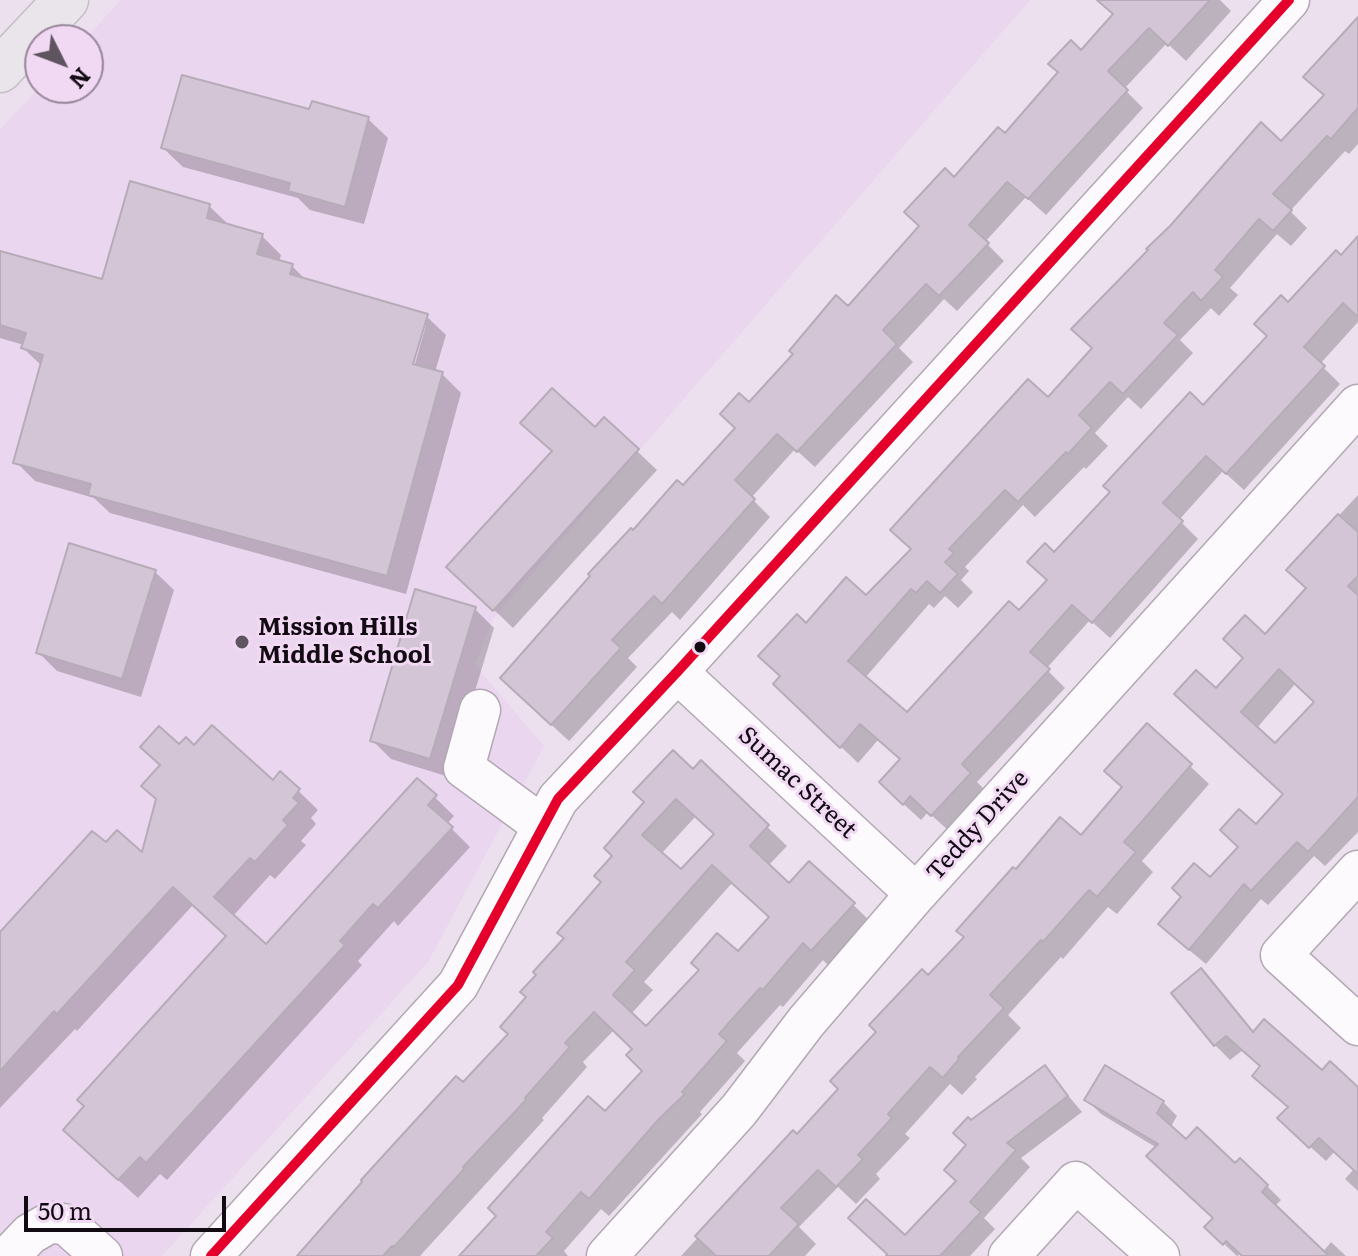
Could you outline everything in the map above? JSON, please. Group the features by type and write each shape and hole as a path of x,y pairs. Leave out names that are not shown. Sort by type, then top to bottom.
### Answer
{"main road":[{"path":"0,70 66,0"}],"street":[{"path":"211,1256 458,985 558,799 1289,0"},
{"name":"Teddy Drive","path":"607,1256 739,1110 806,1022 916,894 1358,405"},
{"name":"Sumac Street","path":"677,672 916,894"},
{"path":"480,710 464,768 543,826"},
{"path":"1358,871 1281,955 1358,1025"},
{"path":"1009,1256 1076,1182 1159,1256"},
{"path":"9,1256 30,1234 51,1222 67,1225 102,1256"}],"shaded area":[{"name":"Mission Hills Middle School","path":"121,0 1030,0 493,619 475,665 544,746 428,962 162,1256 0,1256 0,129 24,104 104,104 104,24 99,24"}],"building":[{"path":"1097,0 1210,0 1168,46 1149,28 1108,71 1128,90 1028,199 1007,182 969,225 989,243 939,296 926,284 883,330 897,344 797,452 777,434 735,480 755,499 662,604 654,596 612,640 621,648 551,725 500,678 631,528 633,530 677,480 683,485 735,428 720,414 739,393 749,402 793,354 789,351 836,295 848,306 919,226 904,212 945,168 954,177 998,127 1005,133 1058,72 1048,64 1071,40 1081,50 1113,14"},
{"path":"1358,17 1358,108 1331,139 1327,136 1273,194 1292,210 1273,231 1259,219 1215,270 1223,277 1201,301 1193,292 1164,323 1178,335 1123,394 1110,382 1079,415 1092,428 1068,454 1066,452 1018,502 1005,490 949,549 954,553 945,562 958,574 940,593 927,581 916,593 911,589 848,661 907,712 1009,601 1019,610 1047,580 1027,562 1045,543 1054,552 1110,492 1103,486 1190,392 1203,405 1267,336 1254,324 1281,295 1288,302 1336,250 1341,255 1358,236 1358,317 1343,303 1304,347 1325,366 1226,474 1206,456 1163,503 1183,521 1092,623 1072,605 1030,652 1050,669 962,764 971,773 931,816 910,796 903,805 879,782 900,759 860,724 840,748 773,684 780,676 758,656 797,614 806,623 846,577 866,595 911,549 890,530 1028,379 1048,397 1092,348 1071,329 1148,250 1261,122 1281,141 1324,95 1303,77"},
{"path":"182,75 309,109 312,101 369,117 345,207 288,191 290,183 161,148"},
{"path":"130,181 210,204 207,218 263,234 257,254 293,264 290,274 428,314 413,364 443,372 387,576 88,495 91,484 13,463 43,355 21,348 26,333 0,325 0,251 102,279"},
{"path":"552,388 595,427 604,417 639,449 493,611 446,567 552,451 520,423"},
{"path":"1338,514 1358,532 1358,576 1348,586 1358,595 1358,797 1308,852 1297,842 1251,891 1244,884 1189,950 1158,924 1181,897 1172,888 1194,863 1210,877 1238,847 1220,830 1239,809 1256,824 1283,794 1174,694 1196,670 1216,688 1243,658 1223,639 1245,615 1265,634 1306,588 1286,570","holes":["1279,669 1314,702 1275,743 1241,712"]},
{"path":"69,543 156,570 122,679 36,653"},
{"path":"415,589 476,607 430,759 370,741"},
{"path":"1147,723 1192,764 1124,842 1136,852 1097,897 1089,890 990,995 1004,1008 958,1057 943,1078 930,1067 888,1114 892,1118 858,1155 863,1159 836,1187 818,1170 781,1208 799,1224 769,1256 716,1256 695,1236 793,1130 797,1134 838,1089 830,1081 876,1032 869,1025 922,969 928,975 964,937 956,931 1013,867 1016,869 1060,817 1081,835 1122,787 1104,771"},
{"path":"212,725 273,780 280,771 300,789 293,798 299,803 283,820 288,825 255,862 250,858 214,897 266,944 417,778 437,795 428,805 453,827 378,908 373,904 340,941 345,945 146,1163 140,1157 118,1180 63,1130 84,1106 77,1100 226,936 173,887 57,1014 54,1011 0,1071 0,932 92,831 106,842 117,830 142,852 156,799 141,786 160,765 140,747 159,726 179,744 186,737 194,745"},
{"path":"673,750 693,769 701,760 769,825 750,846 789,883 809,861 855,903 811,951 803,943 763,990 760,988 719,1034 727,1041 682,1092 685,1094 589,1199 581,1192 546,1232 553,1238 536,1256 459,1256 496,1216 488,1208 588,1096 605,1111 642,1071 626,1055 632,1049 594,1012 565,1043 570,1047 526,1100 394,1247 383,1256 297,1256 456,1076 463,1082 508,1034 500,1027 526,997 520,992 536,975 533,972 564,938 557,933 601,882 594,876 612,856 604,848 644,802 633,792","holes":["676,799 714,834 681,869 642,835","712,865 769,917 738,951 717,933 691,963 699,970 646,1026 613,995 635,970 626,962"]},
{"path":"1201,968 1253,1032 1264,1019 1322,1070 1330,1061 1358,1087 1358,1174 1319,1138 1309,1148 1277,1118 1288,1107 1252,1076 1260,1066 1226,1036 1214,1046 1171,993"},
{"path":"1045,1065 1068,1096 1007,1143 1016,1150 970,1202 981,1212 940,1256 886,1256 848,1218 866,1199 905,1235 956,1181 944,1170 966,1145 953,1133 968,1117 971,1120"},
{"path":"1105,1065 1164,1101 1157,1113 1186,1139 1197,1127 1235,1163 1240,1158 1268,1185 1262,1192 1329,1256 1242,1256 1226,1241 1223,1245 1204,1227 1213,1218 1146,1156 1158,1144 1084,1100"}],"transit line":[{"path":"211,1256 458,985 558,799 1289,0"}],"place":[{"name":"Mission Hills Middle School","path":"242,642"}]}
